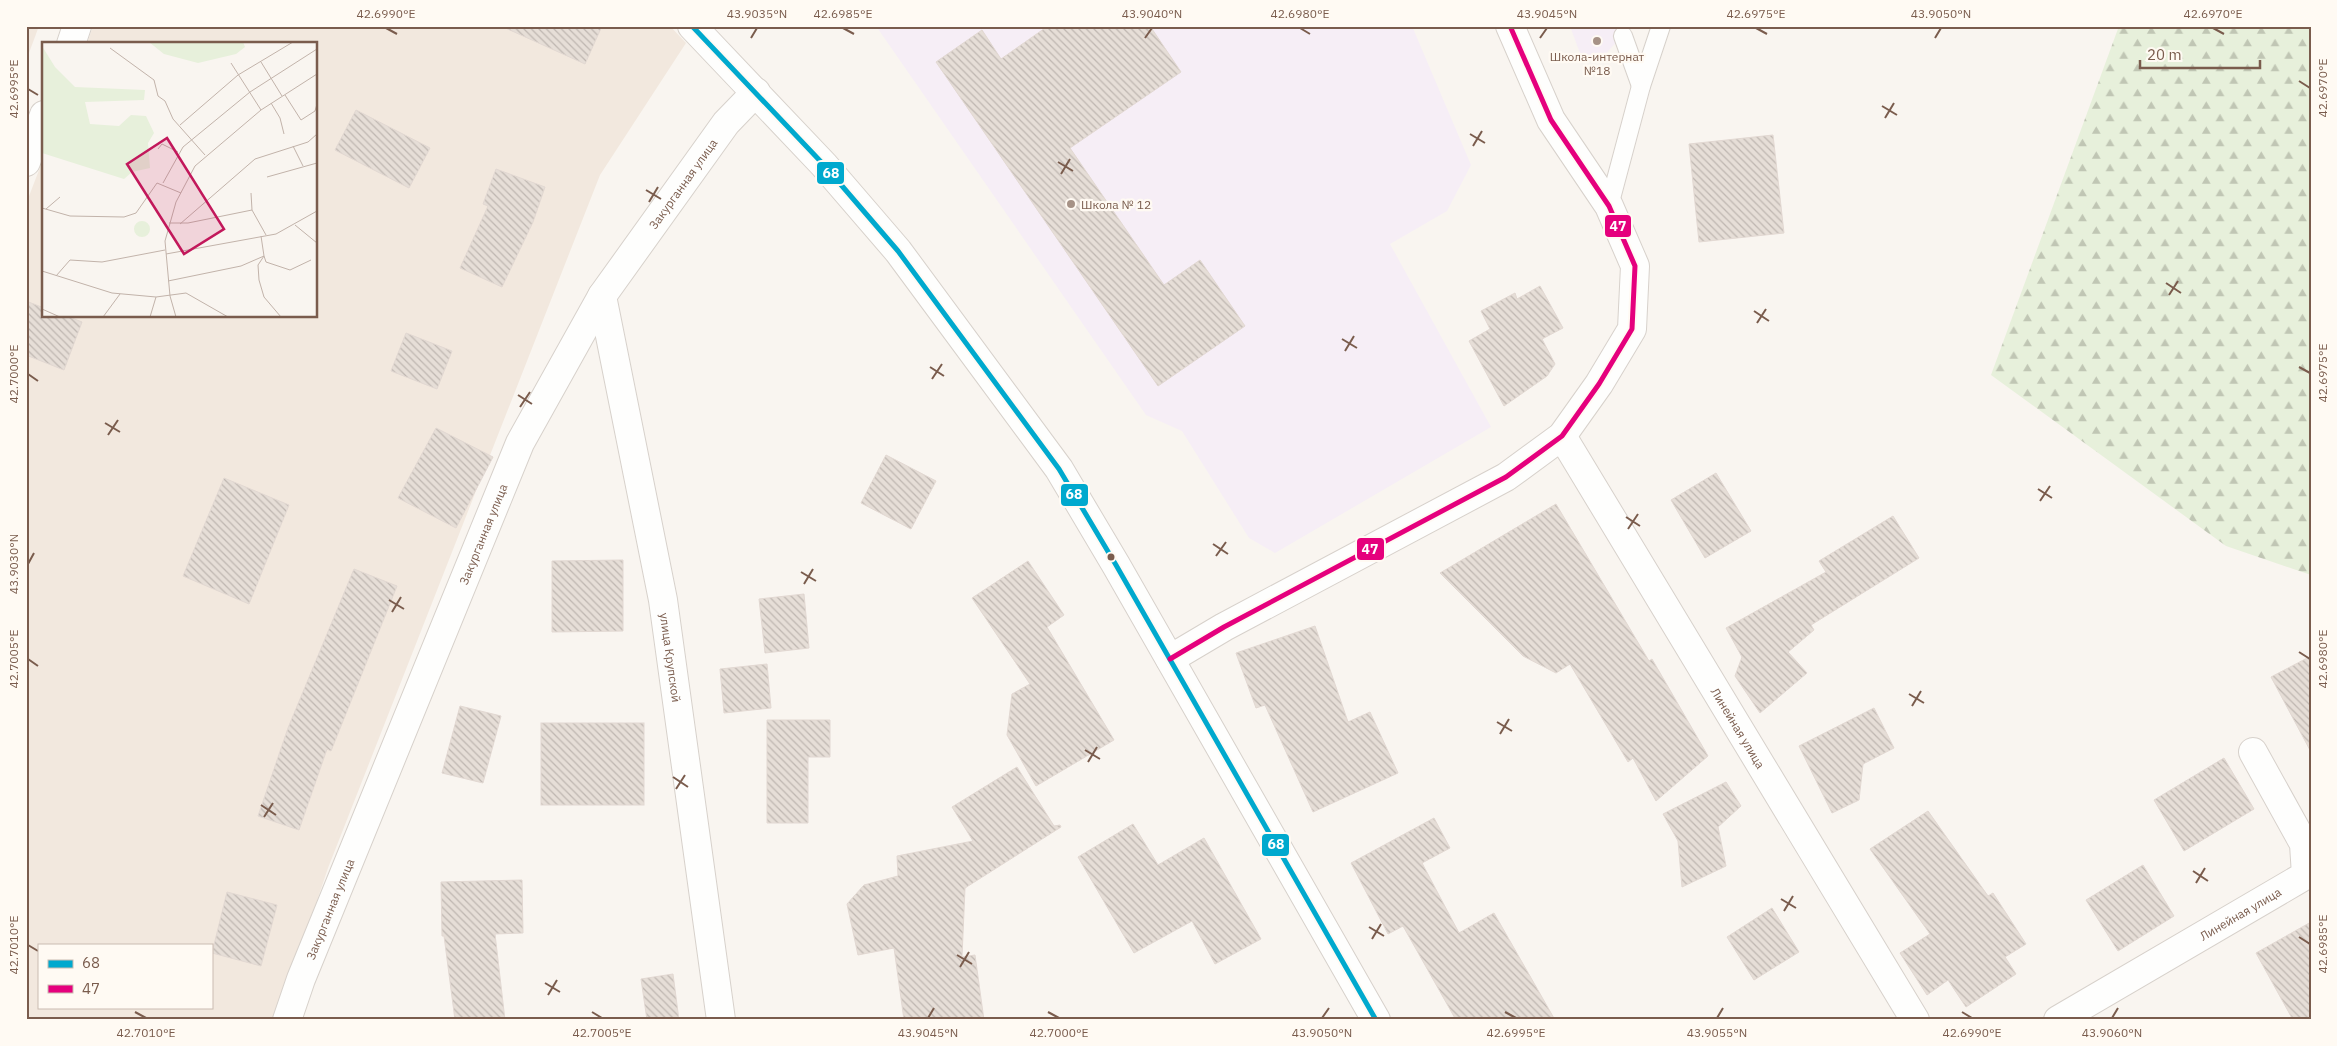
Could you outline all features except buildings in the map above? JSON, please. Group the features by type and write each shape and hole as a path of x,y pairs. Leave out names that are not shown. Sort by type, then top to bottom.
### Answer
{"street":[{"path":"72,42 77,26"},
{"path":"692,26 756,92 898,251 1059,469 1376,1020"},
{"path":"1170,659 1224,627 1506,477 1562,436 1599,384 1632,329 1635,266 1609,206 1551,120 1510,26"},
{"name":"Закурганная улица","path":"287,1020 301,979 520,443 602,296 726,123 756,92"},
{"path":"26,162 42,121"},
{"name":"улица Крупской","path":"602,296 663,600 720,1020"},
{"name":"Линейная улица","path":"1562,436 1915,1020"},
{"name":"Линейная улица","path":"2058,1020 2306,876 2304,844 2253,752"}],"lane":[{"path":"1609,206 1640,86 1661,26"},
{"path":"1623,36 1640,86"}],"shaded area":[{"path":"26,26 39,26 26,61"},
{"path":"93,26 670,26 686,43 600,175 328,868 277,1020 26,1020 26,204 42,162 42,318 318,318 318,42 88,42"},
{"path":"876,26 1412,26 1471,165 1447,211 1390,244 1491,427 1275,553 1249,538 1182,431 1146,415"},
{"name":"Школа-интернат №18","path":"1570,26 1631,26 1600,60 1581,56"}],"green space":[{"path":"2119,26 2311,26 2311,575 2226,546 1991,375"}],"transit line":[{"name":"68","path":"692,26 824,165 898,251 1059,469 1116,565 1376,1020"},
{"name":"47","path":"1170,659 1224,627 1506,477 1562,436 1599,384 1632,329 1635,266 1609,206 1551,120 1510,26"}],"place":[{"name":"Школа-интернат №18","path":"1597,41"},
{"name":"Школа № 12","path":"1071,204"}]}
